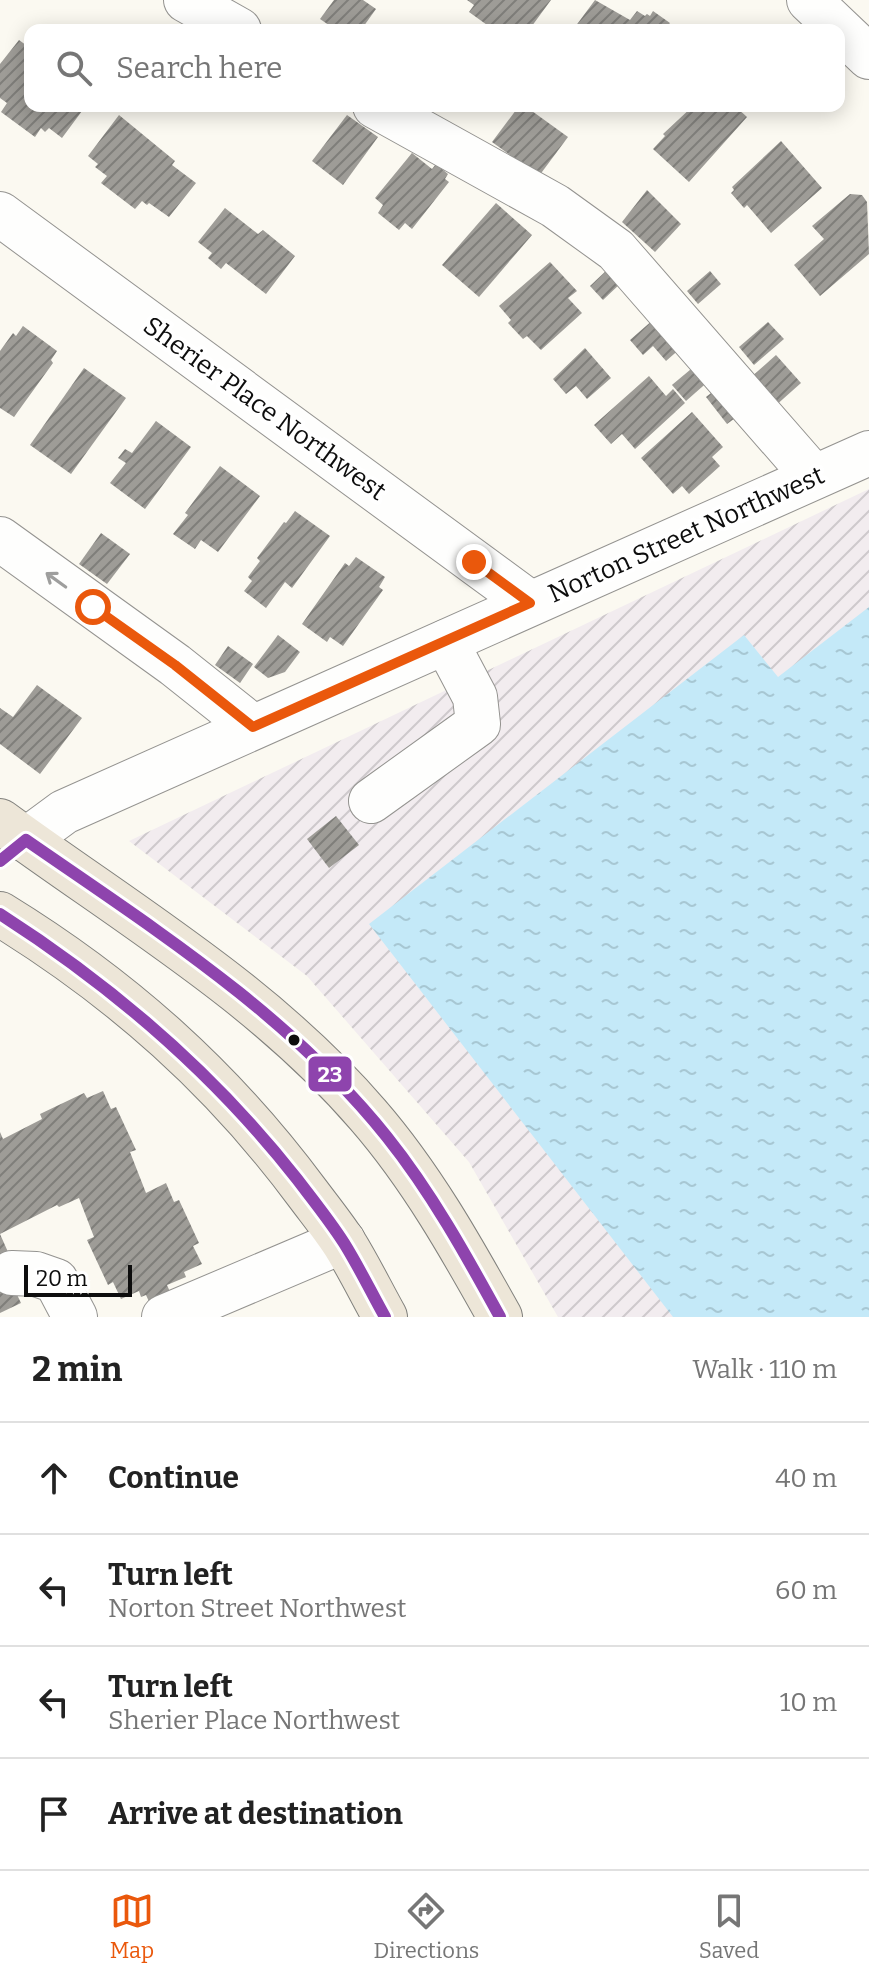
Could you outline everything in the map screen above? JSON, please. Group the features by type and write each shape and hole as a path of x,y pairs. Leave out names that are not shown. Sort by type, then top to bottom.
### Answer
{"main road":[{"path":"9,841 231,984 283,1029 369,1115 428,1194 500,1317"},
{"path":"0,914 34,934 96,980 197,1063 263,1136 343,1241 385,1317"}],"street":[{"path":"186,0 228,24"},
{"path":"809,0 834,24"},
{"path":"845,34 869,57"},
{"path":"386,112 555,206 616,250 814,477"},
{"name":"Sherier Place Northwest","path":"0,214 530,603"},
{"name":"Norton Street Northwest","path":"9,841 64,812 869,453"},
{"path":"0,539 162,678 253,727"},
{"path":"371,801 478,724 475,697 446,642"},
{"path":"164,1317 343,1241"},
{"path":"12,1273 36,1274 56,1281 75,1317"}],"shaded area":[{"path":"869,489 869,1317 558,1317 469,1162 307,976 129,841"}],"water":[{"path":"869,607 869,1317 673,1317 369,924 744,635 778,677"}],"building":[{"path":"334,0 363,0 376,9 365,24 327,24 320,19"},
{"path":"467,0 551,0 533,24 486,24 469,12 474,5"},
{"path":"595,0 630,20 637,11 650,16 653,11 670,23 669,24 577,24"},
{"path":"19,40 24,44 24,112 81,112 62,138 49,128 45,132 41,128 35,137 1,112 7,103 0,98 0,64"},
{"path":"514,112 533,112 568,137 539,176 492,142"},
{"path":"687,112 742,112 747,117 689,182 653,149 665,136 663,134"},
{"path":"119,115 175,161 172,165 196,183 169,217 142,201 135,209 101,183 107,176 95,167 98,164 88,156"},
{"path":"347,115 378,137 343,185 312,161"},
{"path":"781,141 822,188 771,233 747,205 744,208 731,193 734,190 732,187"},
{"path":"412,153 432,169 436,164 448,174 445,179 449,182 412,229 405,223 399,230 378,213 383,205 375,198"},
{"path":"647,190 681,224 655,252 622,222"},
{"path":"850,194 862,195 867,202 869,254 820,296 794,265 824,239 812,226"},
{"path":"496,203 532,235 479,297 442,265"},
{"path":"225,208 258,234 263,230 295,256 266,294 226,263 221,269 208,258 212,253 198,242"},
{"path":"550,262 577,291 568,298 582,313 541,350 527,336 523,339 508,323 511,320 499,306"},
{"path":"609,268 622,282 603,300 590,286"},
{"path":"710,271 721,284 698,304 687,291"},
{"path":"654,319 690,340 666,361 653,346 643,355 630,340"},
{"path":"768,322 784,339 754,365 739,347"},
{"path":"23,326 57,351 51,360 53,363 14,417 0,408 0,351 13,333 16,336"},
{"path":"585,348 611,378 587,399 576,386 566,394 553,379"},
{"path":"776,355 801,383 774,407 749,379"},
{"path":"697,364 711,379 686,401 672,385"},
{"path":"84,368 126,398 71,474 30,445"},
{"path":"649,376 666,396 673,389 685,403 635,449 622,434 611,444 594,425"},
{"path":"720,386 742,413 727,424 706,397"},
{"path":"692,412 723,447 712,457 720,466 689,494 682,486 673,494 641,458"},
{"path":"156,421 191,447 145,509 110,483 126,463 118,458 125,449 132,453"},
{"path":"220,466 260,496 218,552 201,540 195,549 173,534"},
{"path":"295,511 330,536 292,588 285,582 266,608 244,591 252,581 248,577 260,561 257,558"},
{"path":"101,533 130,554 107,584 79,564"},
{"path":"356,557 385,577 379,587 383,590 343,646 330,637 327,642 302,624 345,563 349,566"},
{"path":"278,635 300,652 285,672 268,678 254,667"},
{"path":"228,646 253,664 240,683 215,665"},
{"path":"37,685 82,718 40,774 0,744 0,708 13,717"},
{"path":"336,816 359,845 329,868 307,839"},
{"path":"103,1091 111,1109 116,1107 136,1150 130,1152 146,1193 166,1183 174,1202 179,1200 199,1243 193,1246 202,1264 184,1272 186,1277 167,1285 181,1317 156,1317 146,1295 141,1297 139,1291 121,1299 113,1282 108,1285 87,1240 94,1237 79,1198 59,1207 57,1205 0,1234 0,1132 3,1139 42,1119 40,1114 84,1093 87,1098"},
{"path":"0,1234 8,1252 0,1256"},
{"path":"0,1259 21,1303 0,1313"}],"transit line":[{"name":"23","path":"0,861 26,840 217,975 307,1051 349,1093 403,1158 447,1224 500,1317"},
{"name":"23","path":"0,914 122,1002 196,1067 231,1103 265,1140 333,1227 385,1317"}],"route":[{"path":"93,607 175,665 253,727 530,603 474,562"}]}
